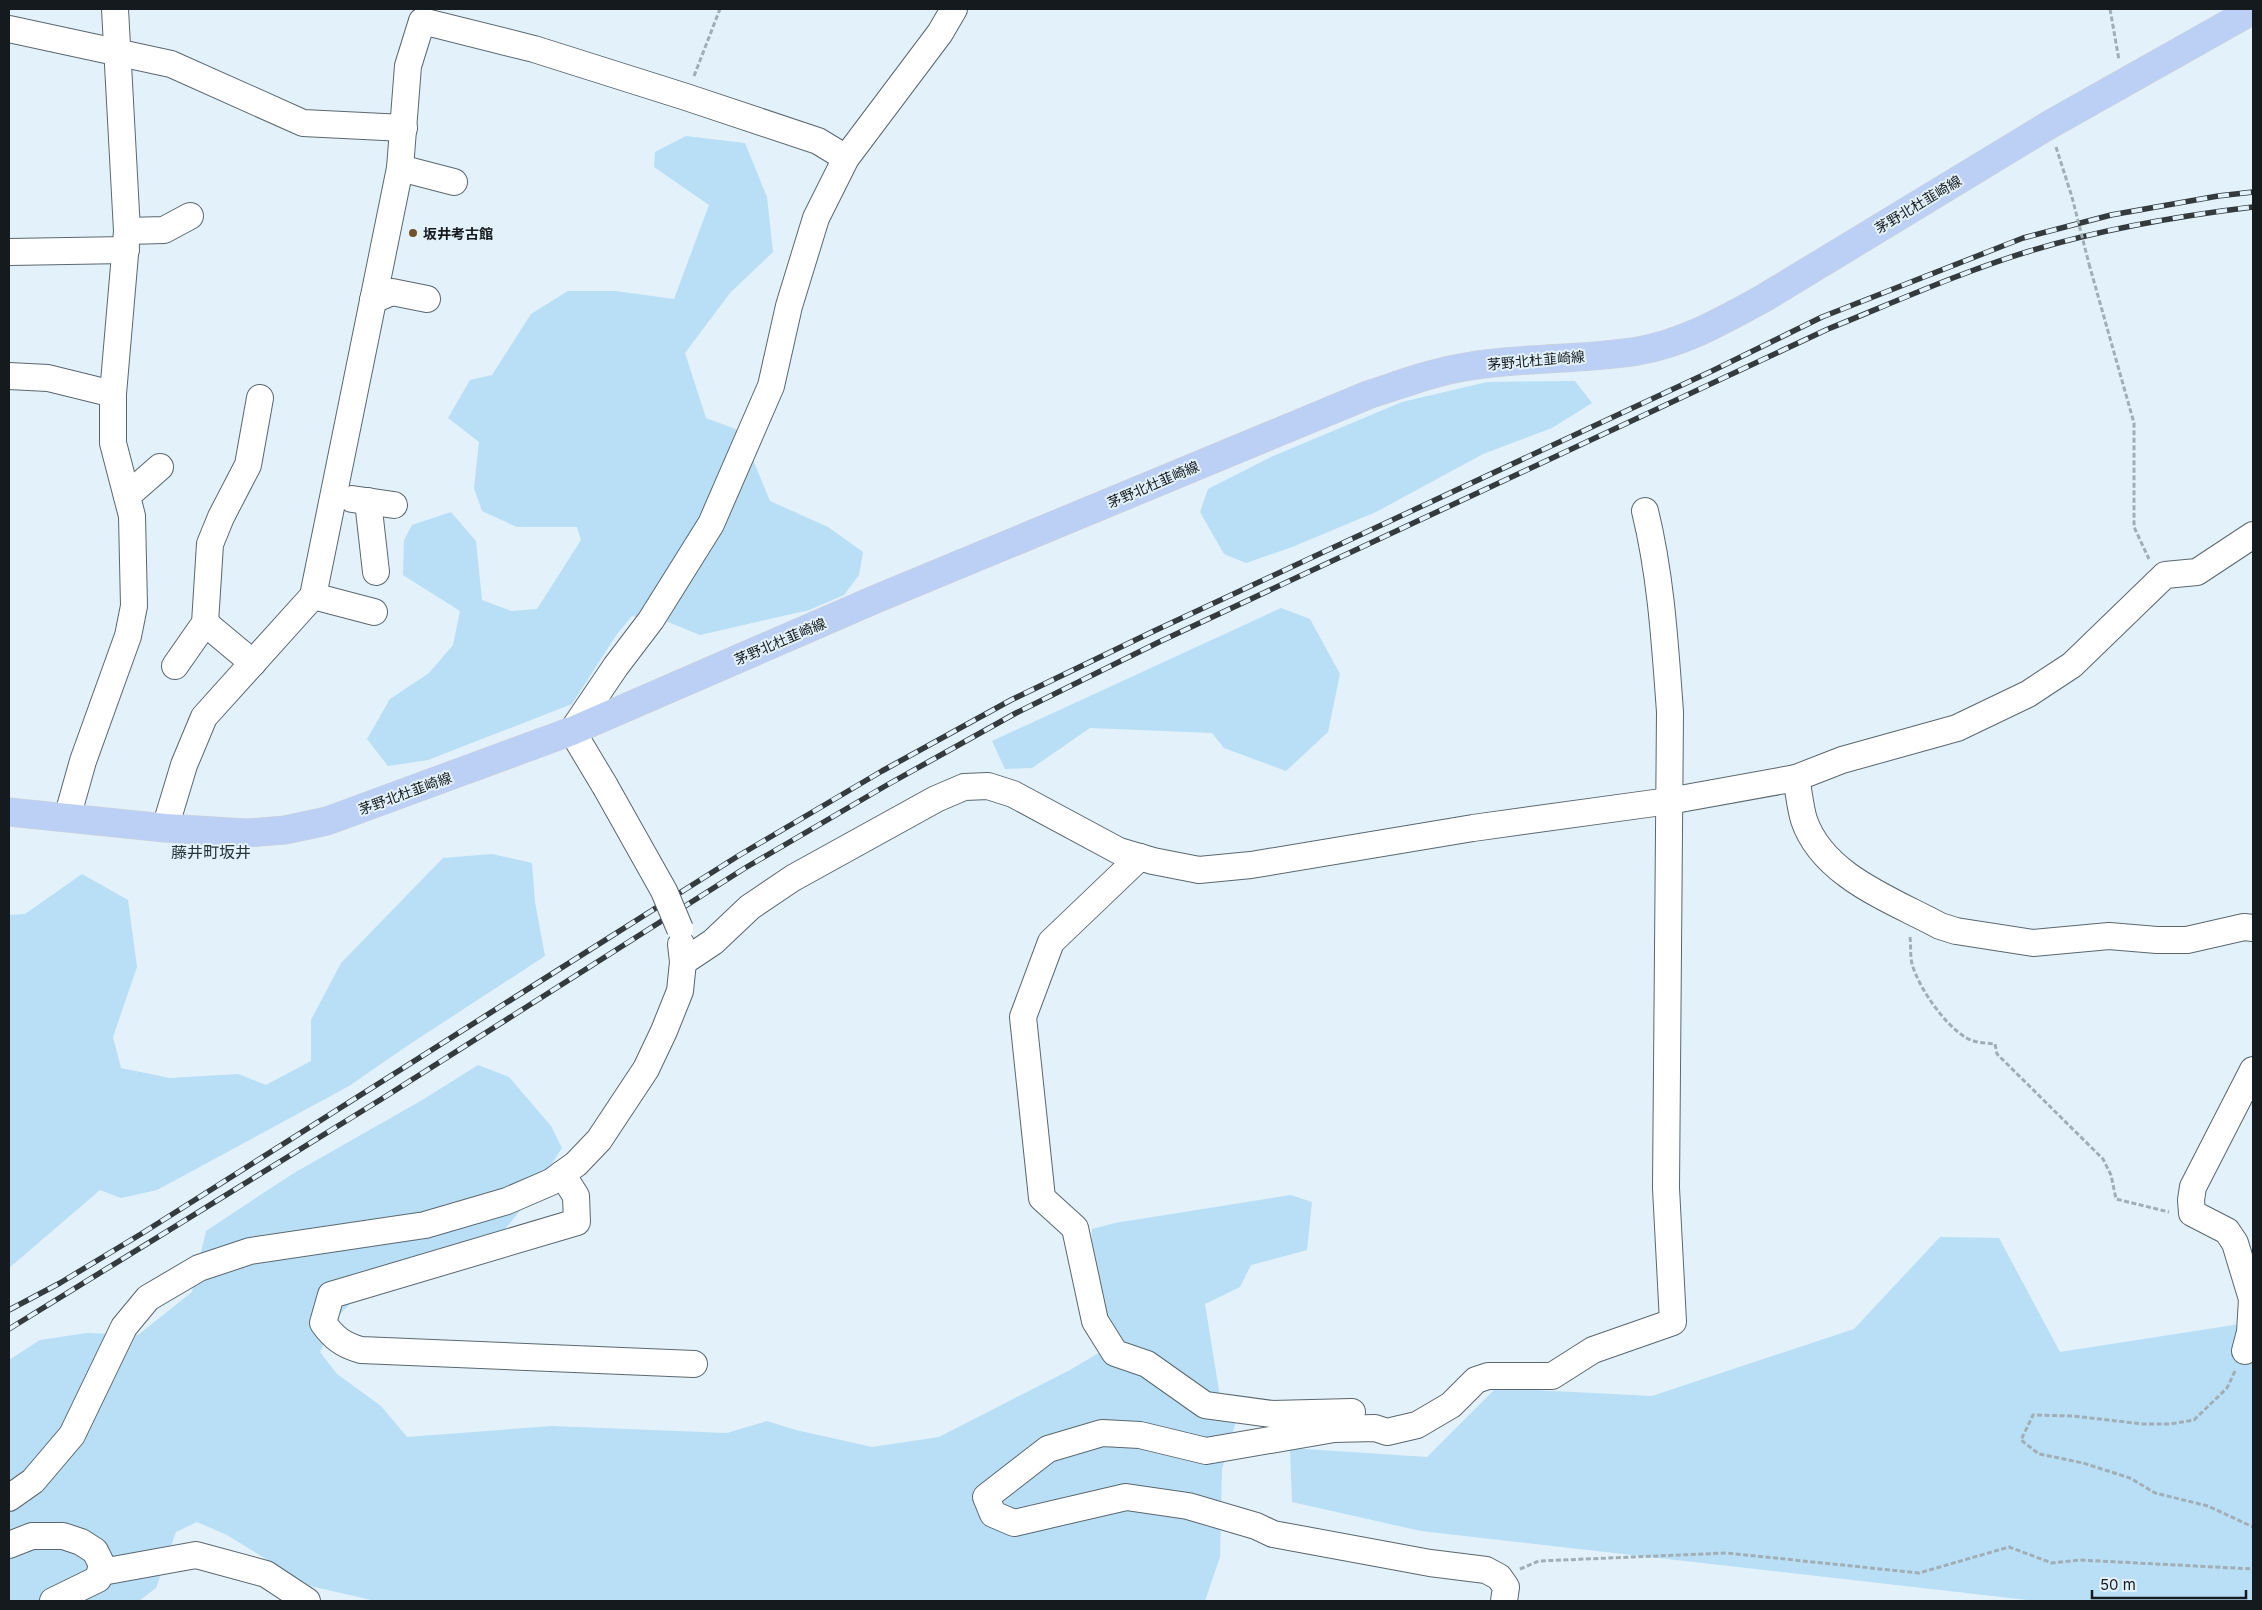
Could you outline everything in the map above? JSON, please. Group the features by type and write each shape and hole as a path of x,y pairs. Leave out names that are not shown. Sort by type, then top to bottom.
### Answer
{"main road":[{"name":"茅野北杜韮崎線","path":"9,812 165,828 247,833 286,830 327,822 572,731 885,595 1368,395 1432,375 1471,366 1639,351 1700,332 1764,298 2049,125 2253,10"}],"street":[{"path":"66,818 83,762 128,636 134,606 132,516 113,443 113,394 126,241 115,9"},
{"path":"9,1498 33,1480 72,1435 124,1327 148,1298 199,1268 250,1251 425,1225 507,1201 551,1182 576,1164 599,1140 646,1069 664,1032 680,991 683,962 680,929 664,891 572,731 616,666 651,620 711,524 772,386 789,306 816,218 846,158 940,32 954,9"},
{"path":"165,828 184,765 204,717 313,596 400,168 408,66 423,15 686,97 818,141 846,158"},
{"path":"9,29 171,64 304,123 404,128"},
{"path":"400,168 454,182"},
{"path":"9,252 126,241 164,230 190,216"},
{"path":"373,300 392,292 428,299"},
{"path":"9,376 48,378 113,394"},
{"path":"174,666 205,623 210,544 221,516 248,465 260,398"},
{"path":"127,496 160,467"},
{"path":"333,496 381,503 376,572"},
{"path":"1502,1589 1486,1570 1430,1564 1273,1534 1256,1526 1188,1506 1126,1497 1014,1523 993,1514 986,1497 1048,1449 1102,1433 1140,1435 1206,1451 1334,1429 1375,1428 1387,1432 1417,1425 1451,1405 1476,1380 1488,1376 1552,1376 1593,1350 1673,1322 1666,1188 1670,712 1664,633 1653,545 1645,511"},
{"path":"683,962 713,942 750,907 793,878 936,799 964,787 988,786 1013,794 1119,851 1199,870 1251,865 1473,828 1669,801 1796,778 1842,760 1957,728 2028,694 2072,664 2158,580 2165,576 2197,572 2253,534"},
{"path":"313,596 374,612"},
{"path":"205,623 252,663"},
{"path":"1796,778 1804,820 1824,852 1850,877 1940,926 1956,931 2033,943 2109,936 2187,940 2244,927 2253,928"},
{"path":"1140,857 1051,942 1023,1017 1042,1198 1075,1228 1095,1321 1115,1353 1147,1364 1205,1405 1272,1414 1361,1412 1375,1428"},
{"path":"2244,1350 2250,1332 2252,1299 2235,1243 2227,1231 2192,1213 2191,1200 2193,1187 2253,1070"},
{"path":"562,1174 576,1196 577,1222 331,1296 322,1323 333,1338 347,1346 361,1350 694,1364"},
{"path":"9,1546 32,1536 63,1536 81,1542 96,1551 102,1565 102,1572 98,1579 53,1601"},
{"path":"102,1572 196,1555 266,1574 307,1601"}],"path":[{"path":"686,97 720,9"},
{"path":"2110,9 2123,82"},
{"path":"2049,125 2072,197 2134,423 2134,526 2158,580"},
{"path":"1913,911 1910,935 1912,961 1918,980 1944,1020 1965,1037 1978,1042 1995,1044 1996,1054 2102,1159 2111,1175 2116,1199 2185,1215 2192,1213"},
{"path":"2244,1350 2227,1388 2194,1420 2170,1424 2143,1424 2073,1416 2033,1415 2021,1440 2038,1454 2083,1463 2130,1478 2155,1493 2208,1506 2253,1527"},
{"path":"1502,1589 1539,1561 1727,1553 1919,1572 2009,1547 2052,1563 2080,1560 2253,1570"}],"shaded area":[{"path":"686,136 745,143 767,197 773,252 730,293 685,353 706,418 741,431 770,501 828,527 863,552 859,575 844,595 809,610 700,635 668,622 632,616 617,634 572,704 428,760 388,766 367,739 390,699 429,673 453,645 460,611 403,575 404,540 412,525 451,512 476,541 482,600 511,611 537,609 581,540 577,527 517,527 482,511 474,488 479,442 448,418 470,380 492,375 531,314 568,291 615,291 674,299 709,205 654,167 655,152"},
{"path":"1575,381 1592,403 1552,428 1483,454 1376,512 1292,547 1246,563 1224,554 1200,512 1208,489 1271,457 1402,402 1487,382"},
{"path":"1281,608 1310,619 1340,674 1328,732 1286,771 1224,748 1212,733 1090,728 1032,768 1005,769 992,741"},
{"path":"492,854 532,863 535,902 545,956 349,1086 157,1190 121,1198 100,1190 9,1268 9,915 25,914 82,874 128,900 137,967 113,1037 121,1068 170,1078 238,1074 266,1085 311,1061 311,1020 341,963 443,858"},
{"path":"478,1065 509,1077 551,1126 562,1148 522,1208 485,1254 354,1300 337,1317 320,1352 337,1374 381,1406 407,1437 552,1426 727,1433 767,1421 796,1430 872,1447 939,1437 1070,1370 1107,1348 1089,1278 1092,1229 1115,1223 1291,1195 1312,1202 1307,1250 1251,1265 1240,1287 1205,1304 1221,1403 1238,1414 1222,1469 1220,1557 1205,1601 376,1601 310,1586 227,1535 197,1522 176,1532 156,1588 139,1601 9,1601 9,1360 40,1340 87,1333 138,1335 192,1292 206,1231 294,1173 424,1099"},
{"path":"1940,1237 1999,1238 2060,1352 2253,1322 2253,1601 2037,1601 1421,1531 1292,1502 1290,1448 1427,1457 1496,1388 1652,1396 1854,1329"}],"railway":[{"path":"9,1310 60,1283 141,1234 738,856 882,771 1011,700 1154,631 1714,370 1822,317 2023,238 2111,215 2218,196 2253,192"},
{"path":"9,1329 380,1100 745,868 887,785 1016,713 1159,642 1828,329 1903,298 1979,268 2057,243 2140,224 2253,207"}],"place":[{"name":"坂井考古館","path":"413,233"}],"district":[{"name":"藤井町坂井","path":"211,852"}]}
